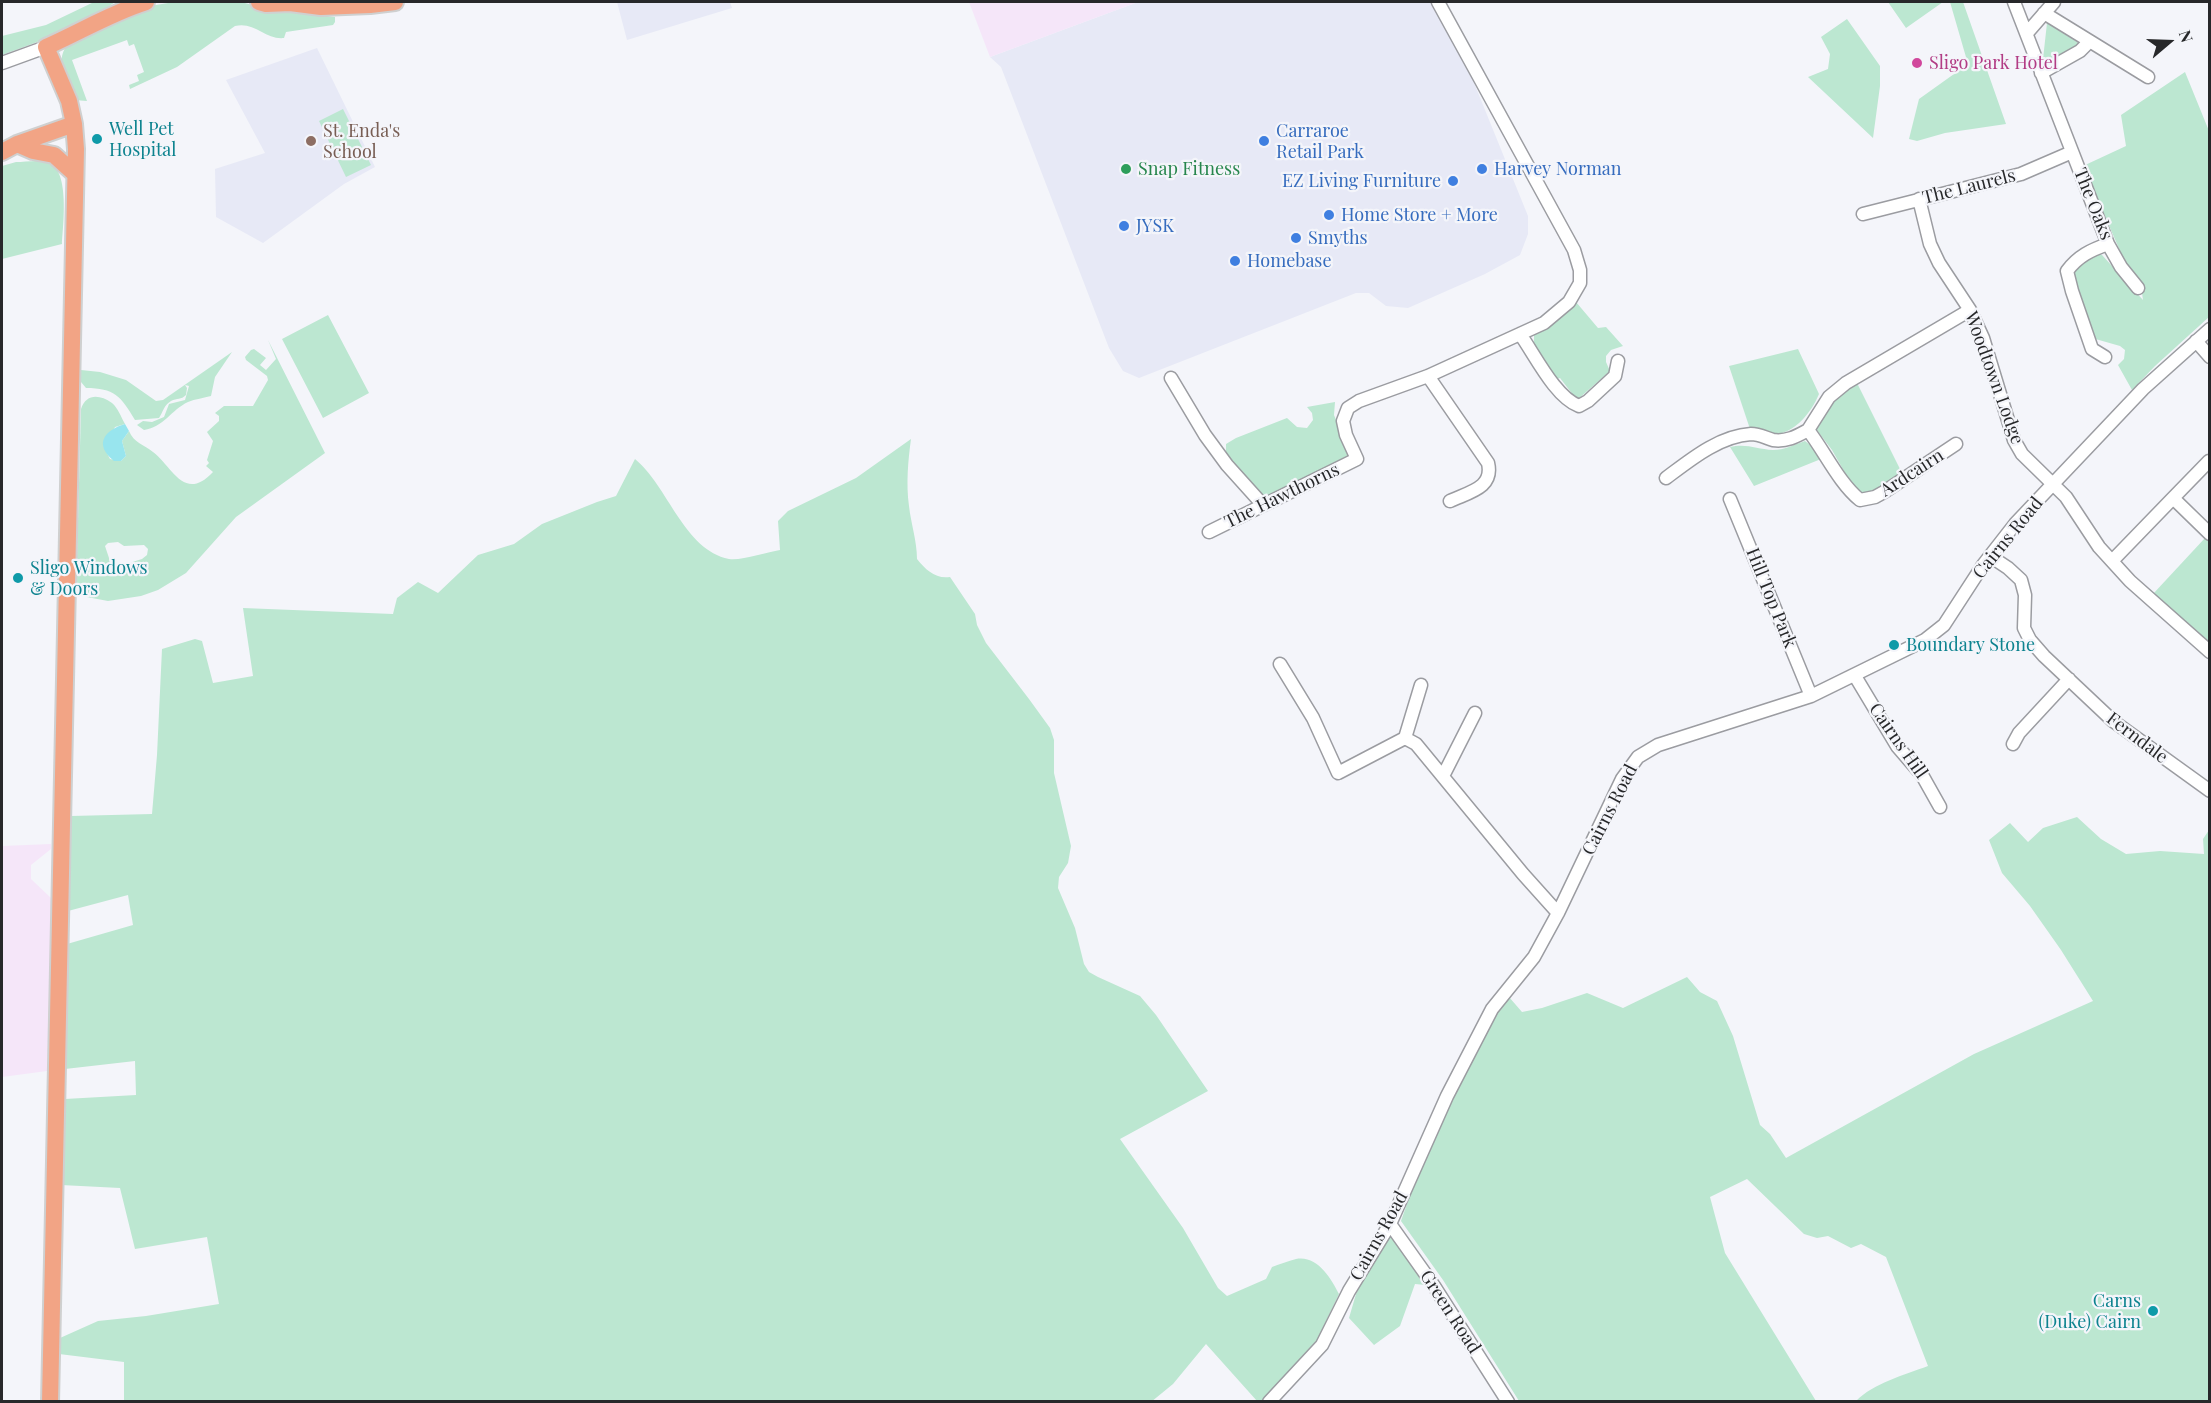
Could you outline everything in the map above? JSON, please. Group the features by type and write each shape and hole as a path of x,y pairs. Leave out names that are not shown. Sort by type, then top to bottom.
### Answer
{"main road":[{"path":"47,1401 75,174 74,124 69,101 46,47 86,29 120,6 146,2"},
{"path":"259,2 266,4 288,2 321,7 395,2"},
{"path":"9,148 74,124"},
{"path":"9,148 54,155 75,174"}],"street":[{"name":"The Hawthorns","path":"1209,532 1357,459 1346,435 1343,421 1348,408 1359,401 1428,376 1544,322 1569,302 1580,283 1581,270 1574,250 1438,2"},
{"name":"The Oaks","path":"2014,2 2108,244 2121,267 2138,288"},
{"path":"2027,33 2055,2"},
{"path":"2044,13 2148,77"},
{"path":"2041,73 2080,51 2089,42"},
{"path":"2,63 46,47"},
{"name":"The Laurels","path":"1863,214 2021,174 2072,152"},
{"name":"Woodtown Lodge","path":"1918,199 1930,244 1939,263 1970,310 1983,339 2014,440 2022,454 2066,497 2099,547 2130,581 2210,652"},
{"path":"2105,357 2092,349 2067,271 2083,254 2108,244"},
{"path":"1666,478 1686,462 1732,438 1753,434 1774,440 1790,439 1808,430 1829,397 1846,383 1970,310"},
{"name":"Cairns Road","path":"1269,1401 1322,1345 1349,1291 1390,1224 1448,1096 1491,1009 1534,957 1558,913 1622,779 1638,757 1658,745 1812,696 1925,640 1944,625 1990,556 2015,524 2143,389 2210,329"},
{"path":"1520,334 1557,389 1569,402 1580,406 1615,376 1618,361"},
{"path":"2196,341 2210,357"},
{"path":"1428,376 1488,463 1490,472 1488,480 1480,487 1450,501"},
{"path":"1171,378 1205,435 1227,465 1263,506"},
{"name":"Ardcairn","path":"1808,430 1823,448 1853,494 1860,500 1875,497 1884,492 1956,444"},
{"path":"2112,561 2209,461"},
{"path":"2173,498 2210,534"},
{"name":"Hill Top Park","path":"1730,499 1812,696"},
{"name":"Ferndale","path":"1990,556 2021,580 2025,595 2024,628 2026,634 2044,656 2127,731 2210,791"},
{"path":"1280,664 1313,718 1338,773 1405,738 1421,685"},
{"name":"Cairns Hill","path":"1855,676 1897,746 1922,775 1940,807"},
{"path":"2013,744 2019,734 2069,680"},
{"path":"1443,776 1474,713"},
{"path":"1405,738 1416,744 1522,874 1558,913"},
{"name":"Green Road","path":"1390,1224 1434,1286 1508,1401"}],"shaded area":[{"path":"617,2 730,2 732,8 627,40"},
{"path":"969,2 1138,2 990,57"},
{"name":"Carraroe Retail Park","path":"1138,2 1437,2 1453,31 1528,216 1528,234 1520,255 1485,274 1408,308 1386,306 1369,293 1356,293 1139,378 1123,371 1109,348 1001,67 990,57"},
{"name":"St. Enda's School","path":"317,48 375,167 344,184 263,243 216,217 215,169 265,153 226,80"},
{"path":"51,844 51,849 31,865 31,879 51,898 47,1071 2,1077 2,846"}],"green space":[{"path":"94,2 115,2 75,26 2,55 2,36 46,25"},
{"path":"174,2 241,2 268,9 335,17 335,22 333,25 286,32 284,38 271,36 248,26 235,26 177,67 130,89 129,85 139,81 137,75 144,72 134,44 129,46 127,40 72,60 87,101 74,100 62,66 63,52 67,45 132,9"},
{"path":"1888,2 1943,2 1906,28"},
{"path":"1950,2 1963,2 2006,124 1945,133 1917,141 1909,139 1919,99 1968,64"},
{"path":"1847,19 1880,66 1880,86 1873,138 1808,77 1828,69 1830,54 1821,37"},
{"path":"2047,23 2080,44 2044,63 2043,59"},
{"path":"2185,72 2209,131 2209,317 2132,390 2118,365 2124,359 2125,350 2120,346 2092,338 2071,269 2076,263 2099,254 2102,255 2143,300 2140,280 2124,260 2083,166 2126,146 2121,115"},
{"path":"343,109 371,165 346,177 319,121"},
{"path":"42,161 56,168 63,187 64,199 62,244 2,259 2,166 16,162"},
{"path":"1576,302 1598,328 1606,327 1623,346 1611,350 1606,356 1610,371 1577,400 1560,378 1557,379 1534,348 1534,334"},
{"path":"328,315 369,393 323,418 282,339"},
{"path":"268,340 325,453 236,517 186,573 158,590 141,596 108,601 76,595 81,409 86,400 98,397 112,403 125,424 115,427 105,449 110,459 121,461 126,456 122,441 129,431 136,441 160,458 179,479 194,484 203,481 213,472 206,466 209,463 207,460 213,441 207,432 219,421 219,416 215,413 224,406 253,406 268,380 267,376 245,357 254,349 266,358 260,365 266,370 276,359","holes":["118,542 124,546 144,545 148,549 147,555 142,559 113,568 110,566 105,546 108,543"]},
{"path":"1798,349 1819,394 1812,408 1795,426 1781,433 1767,435 1750,429 1729,366"},
{"path":"232,352 215,377 211,396 188,402 162,422 144,430 137,425 143,421 152,422 164,417 169,404 185,400 189,386 185,385 186,395 169,403 159,418 135,420 116,395 96,388 86,388 81,382 81,370 100,372 126,380 156,401 163,400"},
{"path":"1857,383 1902,473 1879,489 1863,495 1853,487 1832,450 1816,429 1821,414 1831,402"},
{"path":"1335,402 1334,415 1349,452 1348,458 1269,497 1261,494 1226,458 1226,444 1236,438 1287,418 1297,427 1307,428 1313,420 1312,413 1307,407"},
{"path":"911,439 908,489 917,559 931,573 940,577 950,577 975,614 977,625 986,643 1050,728 1054,740 1054,773 1071,846 1068,863 1059,877 1058,888 1075,928 1084,964 1089,972 1140,996 1156,1015 1208,1091 1120,1139 1183,1228 1218,1288 1227,1296 1266,1279 1272,1267 1296,1259 1304,1259 1317,1264 1332,1281 1339,1294 1317,1340 1261,1402 1257,1401 1206,1344 1173,1384 1151,1402 124,1402 124,1362 59,1354 60,1338 98,1321 219,1304 207,1237 135,1249 120,1188 61,1185 65,1099 136,1095 135,1061 65,1069 67,944 133,925 128,895 68,911 67,824 71,816 152,814 162,649 195,639 202,641 213,683 253,676 243,608 393,614 397,598 418,582 438,593 478,555 514,544 542,524 616,496 635,459 647,471 688,531 713,553 734,559 780,550 778,521 788,511 856,478"},
{"path":"1805,441 1814,448 1821,459 1754,486 1730,447 1746,446 1777,450"},
{"path":"2205,538 2209,542 2209,643 2153,594"},
{"path":"2077,817 2101,839 2126,854 2160,851 2204,854 2203,839 2209,830 2209,1401 1856,1401 1880,1384 1928,1366 1886,1257 1861,1244 1851,1248 1828,1236 1817,1238 1804,1234 1747,1179 1710,1197 1725,1253 1816,1401 1519,1401 1443,1280 1401,1221 1418,1177 1482,1034 1509,997 1522,1012 1587,993 1623,1008 1687,977 1700,992 1717,1001 1733,1036 1760,1125 1770,1134 1786,1158 1974,1054 2093,1001 2030,906 2002,873 1989,840 2010,823 2028,842 2043,828"},
{"path":"1390,1224 1403,1251 1426,1285 1415,1284 1400,1326 1374,1345 1349,1318 1356,1294"}],"water":[{"path":"125,424 129,431 122,441 126,456 121,461 114,461 104,449 104,438 112,430"}],"place":[{"name":"Sligo Park Hotel","path":"1917,63"},
{"name":"Well Pet Hospital","path":"97,139"},
{"name":"St. Enda's School","path":"311,141"},
{"name":"Carraroe Retail Park","path":"1264,141"},
{"name":"Snap Fitness","path":"1126,169"},
{"name":"Harvey Norman","path":"1482,169"},
{"name":"EZ Living Furniture","path":"1453,181"},
{"name":"Home Store + More","path":"1329,215"},
{"name":"JYSK","path":"1124,226"},
{"name":"Smyths","path":"1296,238"},
{"name":"Homebase","path":"1235,261"},
{"name":"Sligo Windows & Doors","path":"18,578"},
{"name":"Boundary Stone","path":"1894,645"},
{"name":"Carns (Duke) Cairn","path":"2153,1311"}]}
